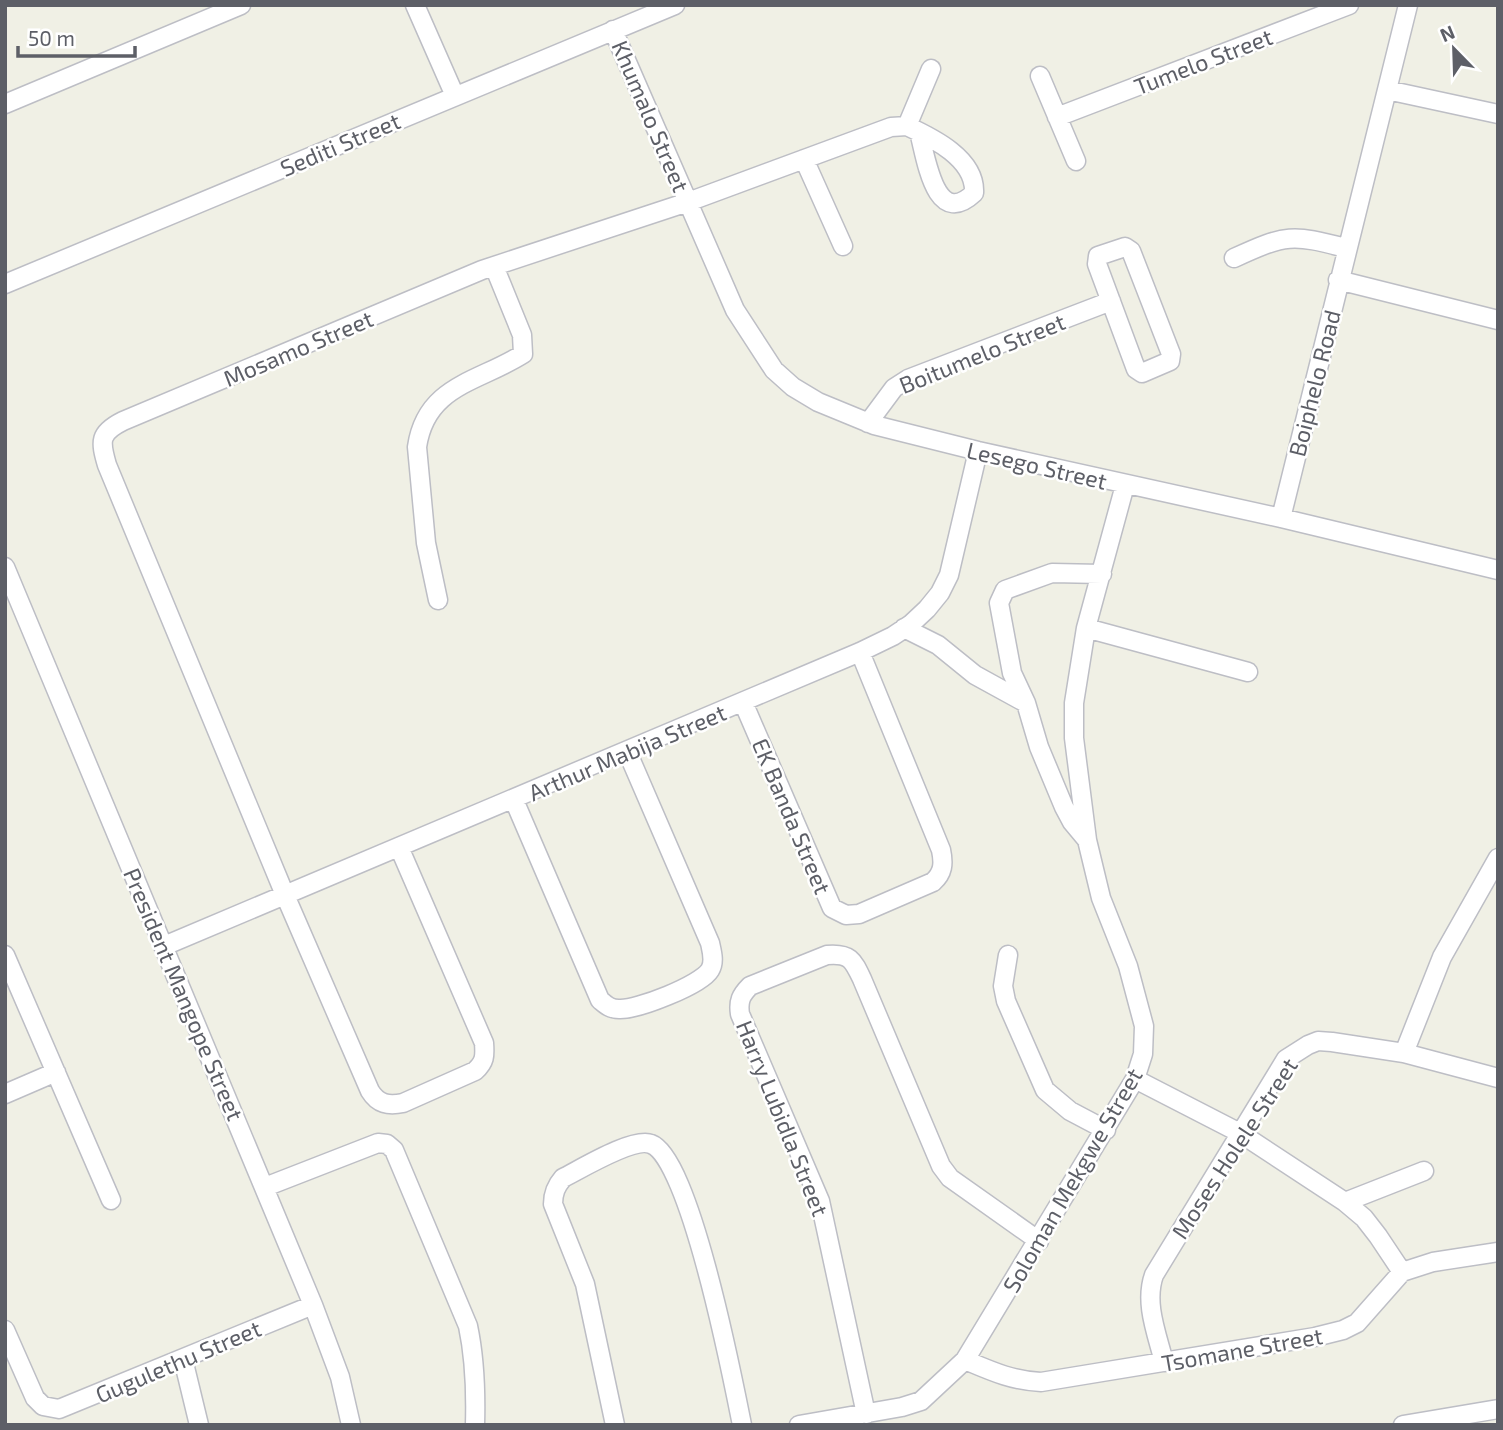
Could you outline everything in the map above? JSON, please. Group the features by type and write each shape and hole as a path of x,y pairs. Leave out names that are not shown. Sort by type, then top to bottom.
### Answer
{"street":[{"path":"5,104 241,5"},
{"path":"415,5 455,96"},
{"name":"Sediti Street","path":"5,284 674,5"},
{"name":"Tumelo Street","path":"1057,117 1349,5"},
{"name":"Boiphelo Road","path":"1281,519 1408,5"},
{"name":"Khumalo Street","path":"613,30 688,202"},
{"name":"Mosamo Street","path":"285,895 107,465 102,449 107,430 494,266 688,202 891,127 913,129 931,69"},
{"path":"1040,76 1076,161"},
{"path":"1387,90 1498,114"},
{"path":"804,159 843,246"},
{"name":"Lesego Street","path":"688,202 735,310 774,370 793,387 818,402 867,423 978,451 1498,570"},
{"path":"1234,258 1267,243 1289,237 1312,239 1346,248"},
{"path":"1125,247 1132,251 1171,354 1170,361 1142,373 1138,372 1111,301 1097,260 1098,257 1125,247"},
{"path":"438,600 426,543 417,447 419,433 432,410 453,389 523,354 522,335 494,266"},
{"path":"1338,280 1498,320"},
{"name":"Boitumelo Street","path":"867,423 894,388 908,379 1111,301"},
{"name":"Arthur Mabija Street","path":"164,946 860,652 904,628 927,610 949,575 978,451"},
{"name":"Soloman Mekgwe Street","path":"799,1425 902,1408 920,1401 965,1360 1135,1079 1143,1054 1144,1026 1128,966 1101,898 1087,840 1074,738 1077,673 1086,628 1125,485"},
{"name":"President Mangope Street","path":"5,568 13,606 164,946 265,1186 340,1377 351,1425"},
{"path":"1087,840 1064,807 1039,747 1026,703 1012,673 999,603 1005,590 1052,573 1102,574"},
{"path":"904,628 938,645 975,676 1026,703"},
{"path":"1086,628 1248,672"},
{"name":"EK Banda Street","path":"743,702 832,908 846,915 859,914 933,882 943,868 941,850 860,652"},
{"path":"514,800 600,1000 617,1009 640,1006 701,980 713,963 710,943 627,751"},
{"path":"285,895 370,1091 380,1102 392,1106 402,1103 475,1071 482,1065 485,1057 484,1043 399,847"},
{"path":"1404,1054 1442,957 1498,858"},
{"name":"Harry Lubidla Street","path":"866,1414 820,1201 744,1025 739,1003 743,993 750,986 827,955 840,954 849,957 863,979 941,1166 950,1178 1039,1241"},
{"path":"5,955 111,1200"},
{"path":"1008,955 1003,986 1006,1001 1045,1090 1070,1111 1106,1130"},
{"name":"Moses Holele Street","path":"1164,1363 1151,1308 1154,1275 1286,1059 1318,1041 1332,1042 1404,1054 1498,1078"},
{"path":"5,1094 56,1072"},
{"path":"1135,1079 1240,1133 1345,1202 1364,1218 1402,1272 1433,1262 1498,1252"},
{"path":"615,1425 585,1284 553,1204 553,1195 563,1178 626,1147 643,1142 653,1144 668,1161 696,1234 721,1327 742,1425"},
{"path":"265,1186 378,1143 387,1144 394,1150 468,1326 476,1379 475,1425"},
{"path":"1345,1202 1424,1171"},
{"name":"Tsomane Street","path":"965,1360 1003,1377 1041,1382 1164,1363 1343,1330 1357,1323 1402,1272"},
{"name":"Gugulethu Street","path":"5,1330 34,1398 50,1409 59,1409 313,1305"},
{"path":"183,1359 199,1425"},
{"path":"1404,1425 1498,1409"}]}
